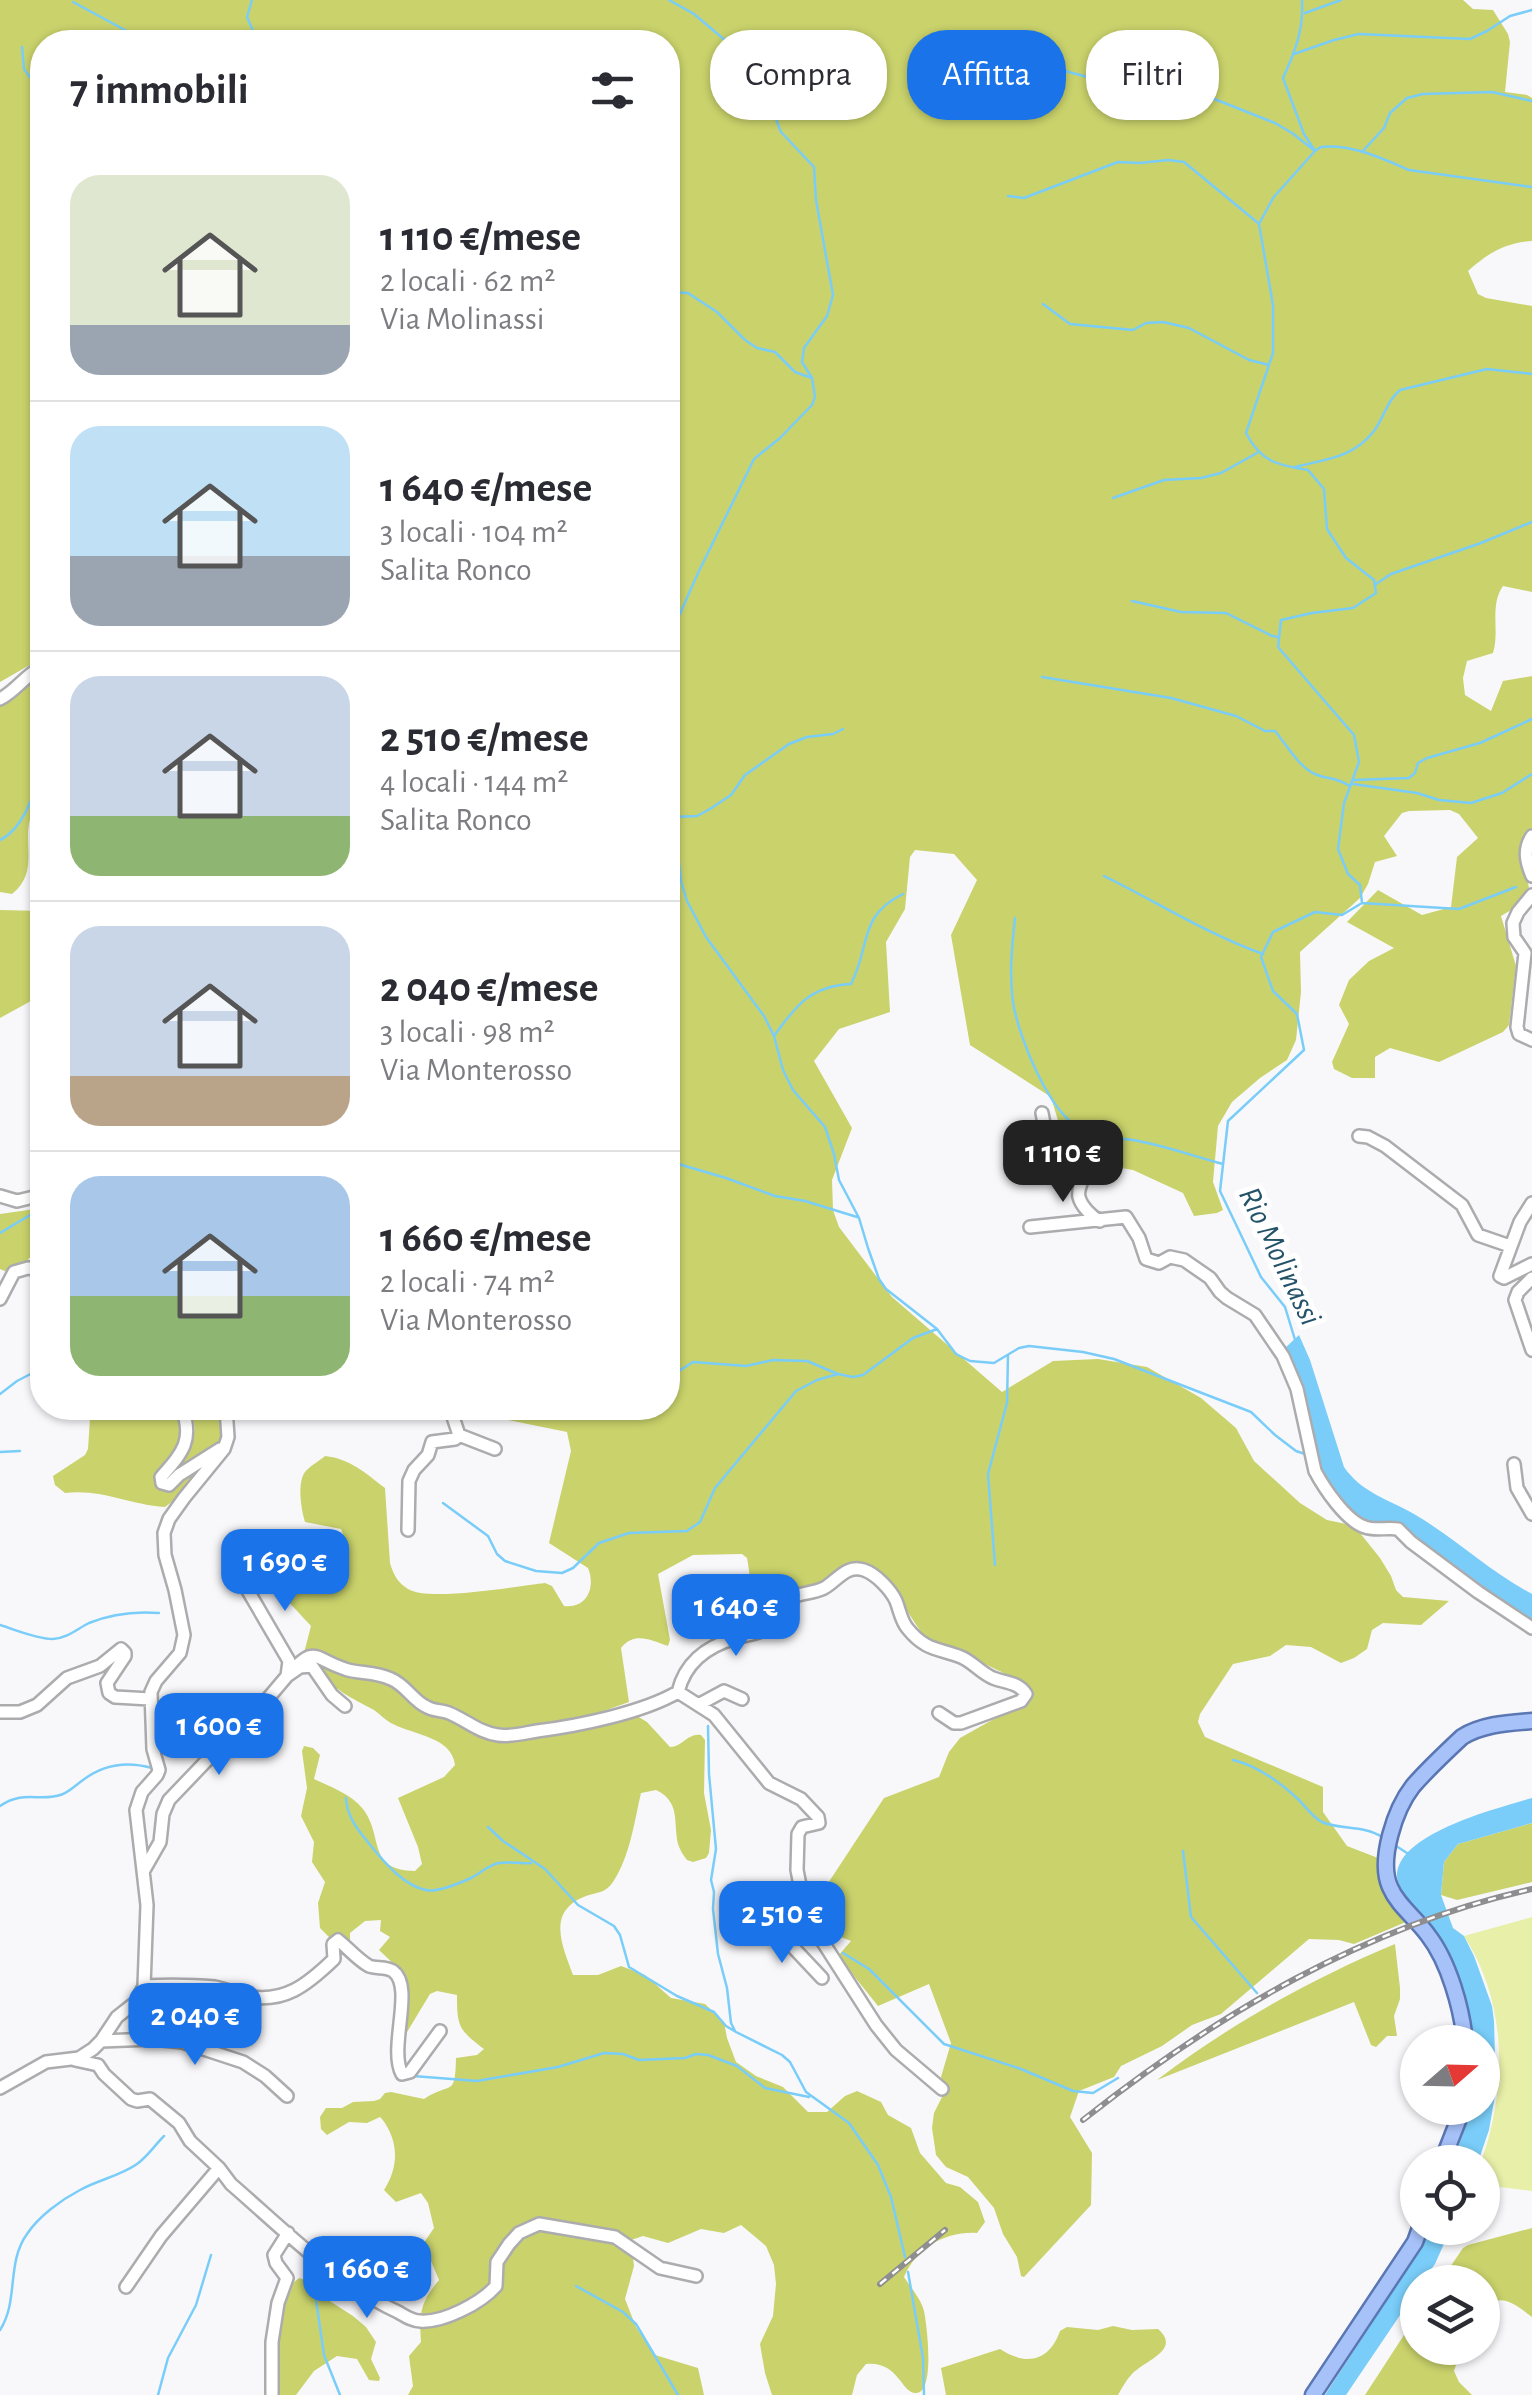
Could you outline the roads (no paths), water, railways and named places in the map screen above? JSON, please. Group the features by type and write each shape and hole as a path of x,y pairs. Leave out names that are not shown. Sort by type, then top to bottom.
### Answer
{"main road":[{"path":"1463,2025 1436,1946 1392,1892 1386,1854 1412,1788 1462,1737 1498,1724 1532,1721"},
{"path":"1313,2395 1414,2245"}],"street":[{"path":"0,699 16,690 30,672"},
{"path":"1532,836 1526,852 1532,876"},
{"path":"1532,895 1518,912 1512,928 1525,954 1517,1026 1519,1034 1532,1040"},
{"path":"1042,1113 1050,1142 1084,1174 1079,1199 1092,1217 1100,1221"},
{"path":"1359,1136 1385,1146 1462,1204 1478,1235 1510,1246"},
{"path":"0,1187 24,1199"},
{"path":"0,1196 17,1201 30,1198"},
{"path":"1532,1203 1520,1222 1500,1273 1502,1278 1532,1264"},
{"path":"1030,1227 1126,1218 1146,1259 1159,1264 1170,1257 1184,1260 1210,1278 1227,1298 1256,1315 1283,1356 1297,1388 1315,1471 1330,1494 1358,1524 1368,1529 1398,1529 1478,1592 1532,1628"},
{"path":"0,1299 14,1272 30,1268"},
{"path":"1532,1278 1515,1300 1532,1350"},
{"path":"184,1420 187,1438 183,1451 161,1478 162,1483 169,1485 215,1452 224,1450"},
{"path":"0,2088 46,2062 79,2058 102,2041 117,2017 136,2002 144,1986 147,1905 136,1810 142,1792 159,1770 152,1749 150,1699 156,1681 180,1653 184,1636 165,1554 166,1525 224,1450 227,1420"},
{"path":"454,1420 459,1435"},
{"path":"459,1435 495,1449"},
{"path":"408,1530 407,1500 414,1470 428,1455 432,1442 455,1440 459,1435"},
{"path":"1514,1464 1517,1488 1532,1514"},
{"path":"243,1548 248,1589 289,1661 287,1676"},
{"path":"144,1870 160,1842 169,1800 237,1735 287,1676 304,1660 320,1655 348,1670 391,1678 426,1707 446,1712 485,1732 503,1736 566,1728 678,1692 687,1669 705,1651 726,1640 764,1630 786,1600 822,1588 843,1573 859,1569 883,1584 896,1601 905,1626 928,1647 960,1657 988,1676 1021,1687 1026,1694 1022,1700 960,1722 954,1723 939,1713"},
{"path":"0,1712 20,1712 37,1705 67,1678 100,1666 120,1649 126,1653 107,1683 109,1693 115,1697 150,1699"},
{"path":"287,1676 300,1667 312,1666 332,1696 346,1706"},
{"path":"698,1705 722,1691 742,1698"},
{"path":"678,1692 718,1720 771,1785 801,1798 818,1816 819,1824 800,1828 798,1834 797,1870 808,1918 896,2050 942,2089"},
{"path":"762,1922 775,1930 784,1930 808,1918"},
{"path":"784,1930 790,1944 822,1978"},
{"path":"144,1986 216,1988 254,1997 296,1992 334,1959 333,1944 338,1940 369,1966 386,1968 398,1976 402,2004 397,2045 402,2074 410,2072 440,2031"},
{"path":"102,2041 182,2042 243,2062 287,2096"},
{"path":"70,2060 98,2065 131,2099 150,2099 179,2122 190,2142 231,2184 288,2233 366,2296 418,2321 462,2310 487,2296 496,2286 497,2262 509,2244 519,2233 539,2224 615,2236 660,2268 696,2276"},
{"path":"126,2287 161,2236 219,2168"},
{"path":"272,2395 272,2342 278,2304 287,2281 274,2256 288,2233"}],"water":[{"path":"1299,1335 1344,1467 1351,1476 1429,1523 1532,1594 1532,1620 1480,1588 1400,1526 1367,1525 1357,1517 1322,1474 1300,1381 1285,1348"},
{"path":"1532,1798 1532,1823 1458,1844 1444,1862 1441,1895 1453,1928 1464,1936 1474,1956 1492,2006 1494,2025 1471,2025 1447,1954 1403,1893 1397,1876 1401,1861 1413,1847 1475,1816"},
{"path":"1466,2125 1490,2125 1484,2145 1459,2145"},
{"path":"1422,2245 1443,2245 1434,2265 1410,2265"},
{"path":"1400,2280 1400,2315 1346,2395 1325,2395"}],"waterway":[{"path":"252,0 247,17 253,30"},
{"path":"669,0 694,14 765,74 776,100 774,114 781,132 814,167 833,295 827,316 804,348 802,362 812,378 815,397 812,405 754,459 680,614"},
{"name":"Rio Molinassi","path":"1296,1343 1285,1307 1261,1277 1220,1191 1228,1121 1304,1050 1297,1014 1273,991 1261,957 1273,932 1315,912 1342,915 1362,903 1360,885 1348,874 1338,849 1344,803 1359,762 1354,735 1278,647 1281,620 1353,608 1376,593 1374,580 1346,558 1327,529 1324,489 1308,470 1271,461 1246,433 1273,353 1273,305 1259,224 1273,198 1315,151 1304,134 1283,78 1298,40 1302,0"},
{"path":"1305,13 1341,0"},
{"path":"73,2 125,30"},
{"path":"1294,54 1359,34 1470,39 1510,16 1532,10"},
{"path":"22,47 24,69 30,77"},
{"path":"1066,71 1091,78 1169,81 1275,123 1315,151 1321,147 1344,148 1409,170 1532,187"},
{"path":"1362,152 1384,128 1390,113 1407,98 1492,92 1532,101"},
{"path":"1008,196 1024,198 1118,162 1168,160 1184,162 1258,223"},
{"path":"680,293 688,293 717,312 757,348 775,352 795,372 812,378"},
{"path":"1043,304 1070,324 1133,330 1146,323 1163,322 1189,328 1249,360 1269,365"},
{"path":"1295,467 1357,447 1374,431 1400,390 1487,369 1532,374"},
{"path":"1113,498 1164,480 1221,473 1257,453"},
{"path":"1376,584 1391,574 1532,522"},
{"path":"1132,601 1181,612 1226,613 1279,637"},
{"path":"1042,677 1171,698 1236,716 1265,731 1275,731 1311,772 1350,786"},
{"path":"1353,780 1409,778 1418,763 1427,758 1480,743 1532,719"},
{"path":"680,817 697,816 731,795 745,775 789,744 843,729"},
{"path":"1353,784 1471,803 1502,793 1532,774"},
{"path":"0,840 15,828 30,802"},
{"path":"680,872 687,901 706,937 764,1016 793,1090 825,1127 839,1180 859,1218 886,1289 937,1329 956,1354 970,1361 994,1363 1029,1346 1114,1359 1251,1412 1296,1451 1308,1455"},
{"path":"1104,876 1263,954"},
{"path":"1362,903 1459,909 1516,887"},
{"path":"774,1036 806,999 825,989 851,984 872,922 903,894"},
{"path":"1015,918 1011,970 1016,1017 1028,1053 1058,1107 1069,1120 1093,1134 1144,1142 1223,1164"},
{"path":"680,1165 775,1196 857,1217"},
{"path":"0,1233 30,1215"},
{"path":"680,1370 693,1362 746,1366 773,1360 807,1361 853,1377 863,1375 913,1338 937,1329"},
{"path":"995,1565 988,1474 1007,1403 1008,1355"},
{"path":"0,1394 30,1374"},
{"path":"443,1503 488,1536 505,1561 536,1571 562,1573 573,1568 599,1543 629,1533 687,1531 700,1522 715,1488 796,1391 838,1374"},
{"path":"0,1452 20,1451"},
{"path":"0,1625 53,1639 106,1617 159,1613"},
{"path":"708,1726 716,1849 711,1880 713,1909 718,1954 735,2031"},
{"path":"1233,1760 1276,1781 1322,1822 1382,1837"},
{"path":"0,1806 17,1798 63,1794 107,1767 152,1768"},
{"path":"346,1798 358,1829 395,1872 418,1888 431,1891 449,1887 499,1863 531,1863"},
{"path":"488,1827 545,1869 578,1905 614,1926 629,1967 677,1996 714,2012 726,2026 790,2062 806,2092 849,2123 878,2165 891,2197 905,2257"},
{"path":"1393,1844 1407,1853"},
{"path":"1183,1851 1191,1917 1257,1993"},
{"path":"843,1953 869,1969 944,2044 1073,2091 1093,2093 1118,2078"},
{"path":"413,2076 477,2081 558,2067 604,2053 639,2060 696,2054 737,2066 765,2088 809,2097"},
{"path":"0,2330 9,2307 17,2257 32,2227 73,2194 137,2164 164,2136"},
{"path":"158,2395 168,2358 196,2305 211,2255"},
{"path":"908,2272 923,2358 924,2395"},
{"path":"576,2286 623,2312 636,2324 678,2395"},
{"path":"315,2293 324,2355 340,2395"}],"railway":[{"path":"1083,2120 1186,2045 1295,1979 1410,1926 1532,1889"},
{"path":"880,2284 945,2230"}]}
